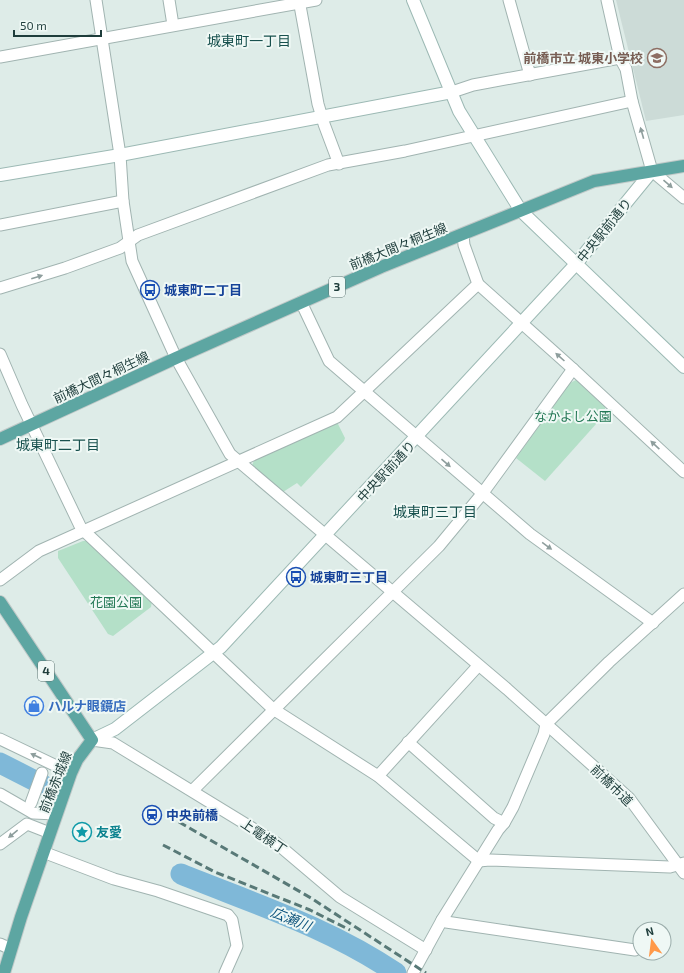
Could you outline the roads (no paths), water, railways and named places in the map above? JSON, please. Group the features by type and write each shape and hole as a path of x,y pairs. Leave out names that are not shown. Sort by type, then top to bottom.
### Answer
{"main road":[{"name":"前橋大間々桐生線","path":"0,439 301,302 382,267 594,181 684,166"},
{"name":"4","path":"0,602 92,740"},
{"name":"前橋赤城線","path":"4,973 6,946 43,852 71,773 77,760 92,740"}],"street":[{"name":"前橋市道","path":"96,0 120,155 123,201 132,261 176,358 230,454 546,724 629,798 682,867"},
{"path":"169,0 173,25"},
{"path":"0,57 316,0"},
{"path":"413,0 459,111 521,211 684,367"},
{"path":"509,0 530,75"},
{"path":"607,0 620,58 626,69 632,101 652,171 684,198"},
{"path":"299,2 318,104 339,164"},
{"path":"0,175 120,155 452,92 473,85 620,58"},
{"path":"0,288 65,268 120,248 138,235 328,165 474,136 632,101"},
{"name":"中央駅前通り","path":"92,740 116,729 214,654 417,438 576,264 652,171"},
{"path":"0,225 123,201"},
{"path":"462,235 464,245 478,284 573,369 684,472"},
{"path":"0,580 39,552 336,417 365,392 421,335 478,284"},
{"path":"301,302 329,361 530,534 653,623"},
{"path":"0,354 78,524 214,654 282,716 378,776 478,861 490,860 682,867"},
{"path":"193,790 439,546 482,494 573,369"},
{"path":"413,973 442,920 513,807 544,734 546,724 609,662 684,594"},
{"path":"378,776 478,666"},
{"path":"0,739 71,773"},
{"name":"上電横丁","path":"92,740 113,743 193,790 275,842 340,897 426,950"},
{"path":"408,742 494,818 504,823"},
{"path":"0,844 27,824 30,818 31,802 41,776"},
{"path":"0,794 31,802 38,814 56,814"},
{"path":"27,824 50,833"},
{"path":"43,852 114,879 158,891 228,915 232,920 237,946 226,973"},
{"path":"442,920 446,922 632,950"}],"waterway":[{"name":"広瀬川","path":"0,763 43,785"},
{"name":"広瀬川","path":"181,874 292,918 345,943 396,973"}],"railway":[{"path":"179,822 311,898 426,973"},
{"path":"163,845 215,872 310,910 350,930"}],"place":[{"name":"前橋市立 城東小学校","path":"657,58"},
{"name":"城東町二丁目","path":"150,290"},
{"name":"城東町三丁目","path":"296,577"},
{"name":"ハルナ眼鏡店","path":"34,706"},
{"name":"中央前橋","path":"152,815"},
{"name":"友愛","path":"82,832"}],"district":[{"name":"城東町一丁目","path":"249,41"},
{"name":"城東町二丁目","path":"58,445"},
{"name":"城東町三丁目","path":"435,512"}],"park label":[{"name":"なかよし公園","path":"573,416"},
{"name":"花園公園","path":"116,602"}]}
